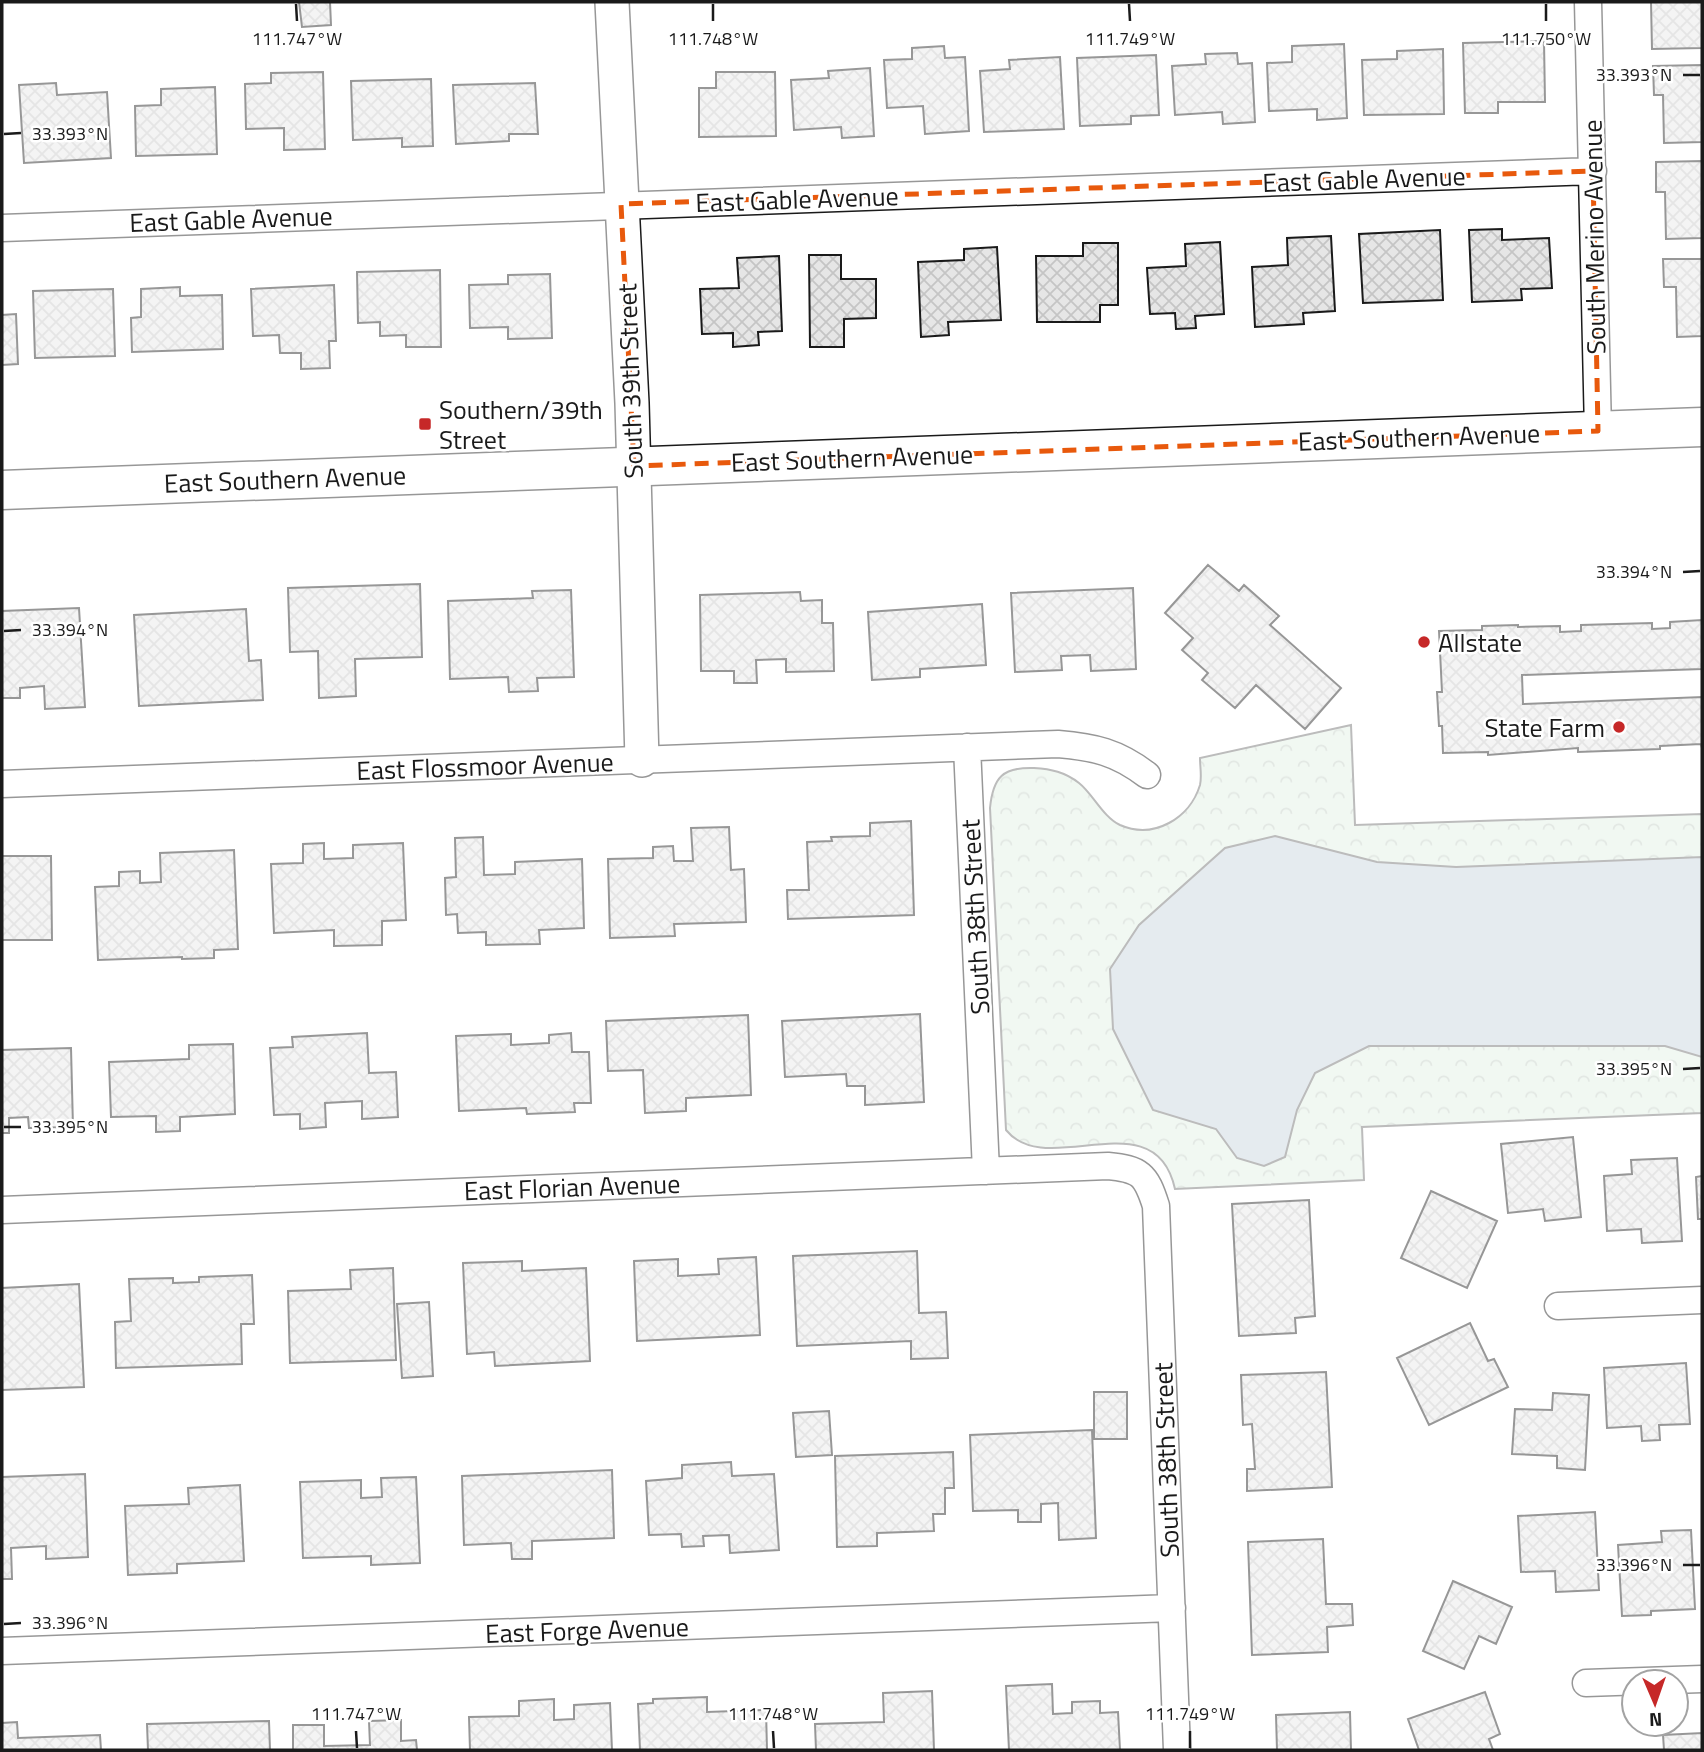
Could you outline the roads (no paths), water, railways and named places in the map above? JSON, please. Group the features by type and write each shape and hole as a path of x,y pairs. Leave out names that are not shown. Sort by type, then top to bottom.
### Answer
{"main road":[{"name":"East Southern Avenue","path":"2,490 1702,427"}],"street":[{"name":"South 39th Street","path":"612,2 634,466 642,760"},
{"name":"South Merino Avenue","path":"1588,2 1598,431"},
{"name":"East Gable Avenue","path":"2,228 1593,171"},
{"name":"East Flossmoor Avenue","path":"2,784 1058,744 1109,752 1130,762 1147,775"},
{"name":"South 38th Street","path":"967,747 986,1171"},
{"name":"East Florian Avenue","path":"2,1210 1108,1166 1128,1168 1141,1173"},
{"name":"South 38th Street","path":"1141,1173 1151,1188 1156,1206 1177,1750"},
{"path":"1558,1306 1702,1300"},
{"name":"East Forge Avenue","path":"2,1651 1172,1608"},
{"path":"1586,1683 1702,1679"}],"place":[{"name":"Southern/39th Street","path":"425,424"},
{"name":"Allstate","path":"1424,642"},
{"name":"State Farm","path":"1619,727"}]}
